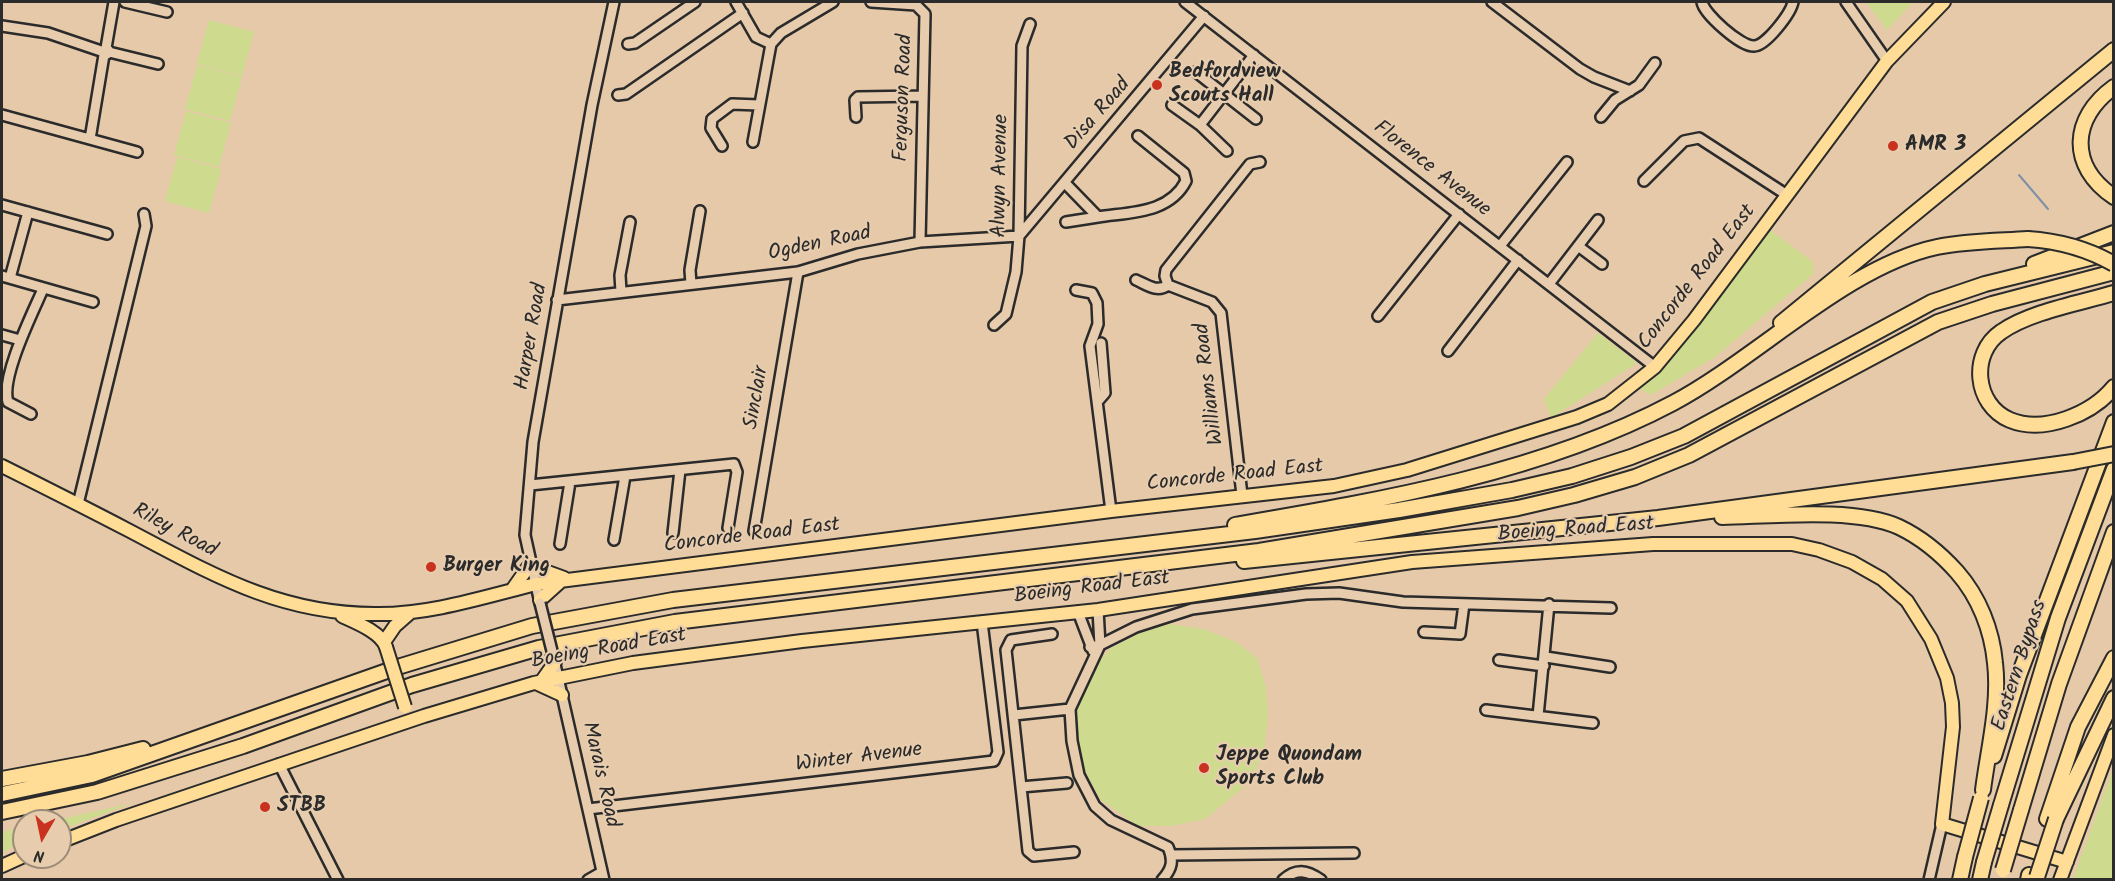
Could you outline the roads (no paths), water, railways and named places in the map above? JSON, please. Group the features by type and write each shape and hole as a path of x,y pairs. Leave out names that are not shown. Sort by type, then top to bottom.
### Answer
{"highway":[{"path":"1712,379 2114,50"},
{"path":"2114,87 2096,100 2088,112 2083,123 2081,142 2082,156 2087,171 2095,182 2114,196"},
{"path":"2,794 92,775 401,666 532,626 673,600 1255,531 1399,510 1512,490 1572,476 1631,457 1684,436 1932,302 1985,284 2114,233"},
{"path":"1079,551 1378,499 1497,470 1557,452 1674,403 1844,289 1891,263 1936,247 2028,239 2058,241 2084,249 2114,264"},
{"path":"1985,284 2114,252"},
{"path":"2,812 97,792 243,746 412,685 539,648 675,622 1282,547 1518,508 1575,495 1635,477 1689,455 1938,322 1992,304 2114,272"},
{"path":"2114,293 2022,321 2000,333 1987,346 1979,370 1982,389 1991,405 2009,420 2032,423 2060,422 2088,410 2114,387"},
{"path":"1960,879 1982,794 2019,675 2114,422"},
{"path":"1130,567 1262,560 1658,518 2073,462 2114,454"},
{"name":"Eastern Bypass","path":"1980,879 2058,618 2114,469"},
{"path":"1658,518 1844,516 1898,527 1923,540 1942,556 1971,590 1991,636 1996,665 1995,694 1982,794"},
{"name":"Eastern Bypass","path":"2002,874 2059,684 2114,532"},
{"path":"2032,878 2078,727 2114,658"},
{"path":"2051,819 2114,698"},
{"path":"2,779 88,763 236,724"}],"main road":[{"name":"Concorde Road East","path":"335,613 376,615 411,612 536,584 1367,479 1475,449 1577,417 1608,404 1654,366 1694,320 1887,61 1944,2"},
{"name":"Riley Road","path":"2,466 230,584 289,603 335,613"},
{"name":"Boeing Road East","path":"72,837 279,764 424,716 537,682 690,655 1098,610 1412,562 1653,544 1792,544 1819,550 1852,562 1882,579 1907,601 1931,639 1947,678 1952,703 1952,737 1942,824"},
{"path":"531,564 548,574 567,580 540,601 512,590 531,564"},
{"path":"385,645 395,626 411,612"},
{"path":"335,613 362,625 385,645 406,708 424,716"},
{"path":"562,695 537,682 555,662 575,675"},
{"path":"352,740 398,719 406,708"},
{"path":"2060,879 2114,735"},
{"path":"1942,824 2067,862"}],"street":[{"path":"90,139 114,2"},
{"path":"125,2 167,12"},
{"name":"Harper Road","path":"558,679 525,535 533,442 557,300 614,2"},
{"path":"628,44 635,43 695,2"},
{"path":"736,2 756,37 771,44"},
{"path":"753,142 771,44 781,33 833,2"},
{"name":"Ferguson Road","path":"871,2 908,4 923,11 926,22 921,96 920,242"},
{"name":"Florence Avenue","path":"1185,2 1654,366"},
{"path":"1492,2 1580,69 1630,91"},
{"path":"1702,2 1707,14 1750,46 1760,45 1765,41 1790,12 1793,2"},
{"path":"1846,2 1887,61"},
{"path":"618,95 626,94 743,13"},
{"name":"Disa Road","path":"1019,236 1204,16"},
{"name":"Alwyn Avenue","path":"994,325 1006,314 1016,272 1019,236 1022,46 1030,24"},
{"path":"2,26 55,34 105,52 158,64"},
{"path":"1200,125 1254,55"},
{"path":"1601,117 1615,100 1638,85 1655,63"},
{"path":"1196,72 1256,119"},
{"path":"856,117 855,100 858,97 921,96"},
{"path":"722,146 711,128 712,119 732,104 759,105"},
{"path":"1172,105 1200,125 1227,150"},
{"path":"2,115 137,152"},
{"path":"1066,222 1162,206 1176,194 1186,181 1184,173 1138,136"},
{"path":"1644,181 1674,150 1689,139 1704,141 1725,157 1787,195"},
{"path":"1168,285 1165,280 1167,270 1250,164 1260,162"},
{"path":"1500,246 1567,162"},
{"path":"1065,183 1098,217"},
{"path":"2,205 107,234"},
{"path":"691,284 690,270 700,211"},
{"path":"28,212 6,277 93,302"},
{"path":"78,504 146,226 144,214"},
{"path":"1378,316 1459,214"},
{"path":"1549,284 1598,220"},
{"path":"621,292 620,274 630,222"},
{"name":"Ogden Road","path":"557,300 798,272 858,254 920,242 1019,236"},
{"path":"1578,246 1602,264"},
{"path":"1448,351 1518,260"},
{"name":"Sinclair","path":"754,531 798,272"},
{"name":"Williams Road","path":"1136,280 1153,288 1163,289 1168,285 1212,302 1221,313 1242,495"},
{"path":"31,414 8,402 5,385 20,340 44,289"},
{"path":"1076,290 1092,293 1097,303 1098,324 1090,346 1111,511"},
{"path":"2,335 20,340"},
{"path":"1098,401 1105,393 1101,343"},
{"path":"530,485 732,464 736,466 728,528"},
{"path":"673,533 681,470"},
{"path":"614,540 625,476"},
{"path":"560,544 570,482"},
{"path":"1169,877 1172,855 1168,848 1118,824 1095,806 1079,776 1072,741 1070,709 1093,651 1100,645 1136,627 1176,612 1285,597 1339,593 1403,602 1549,604 1611,608"},
{"path":"1424,632 1460,634 1464,604"},
{"path":"1538,716 1549,604"},
{"path":"1098,610 1100,645"},
{"path":"1078,612 1093,651"},
{"name":"Winter Avenue","path":"588,809 994,761 998,752 982,622"},
{"path":"1052,634 1017,638 1006,645 1030,854 1034,856 1074,852"},
{"path":"1499,660 1610,667"},
{"name":"Marais Road","path":"558,679 603,876"},
{"path":"1014,715 1070,709"},
{"path":"1486,710 1593,723"},
{"path":"279,764 338,879"},
{"path":"1021,787 1067,783"},
{"path":"1929,879 1942,824"},
{"path":"1172,855 1354,854"},
{"path":"1283,879 1300,871 1321,879"},
{"path":"588,879 603,876"}],"waterway":[{"path":"2019,175 2048,209"}],"place":[{"name":"Bedfordview Scouts Hall","path":"1157,85"},
{"name":"AMR 3","path":"1893,146"},
{"name":"Burger King","path":"431,567"},
{"name":"Jeppe Quondam Sports Club","path":"1204,768"},
{"name":"STBB","path":"265,807"}]}
